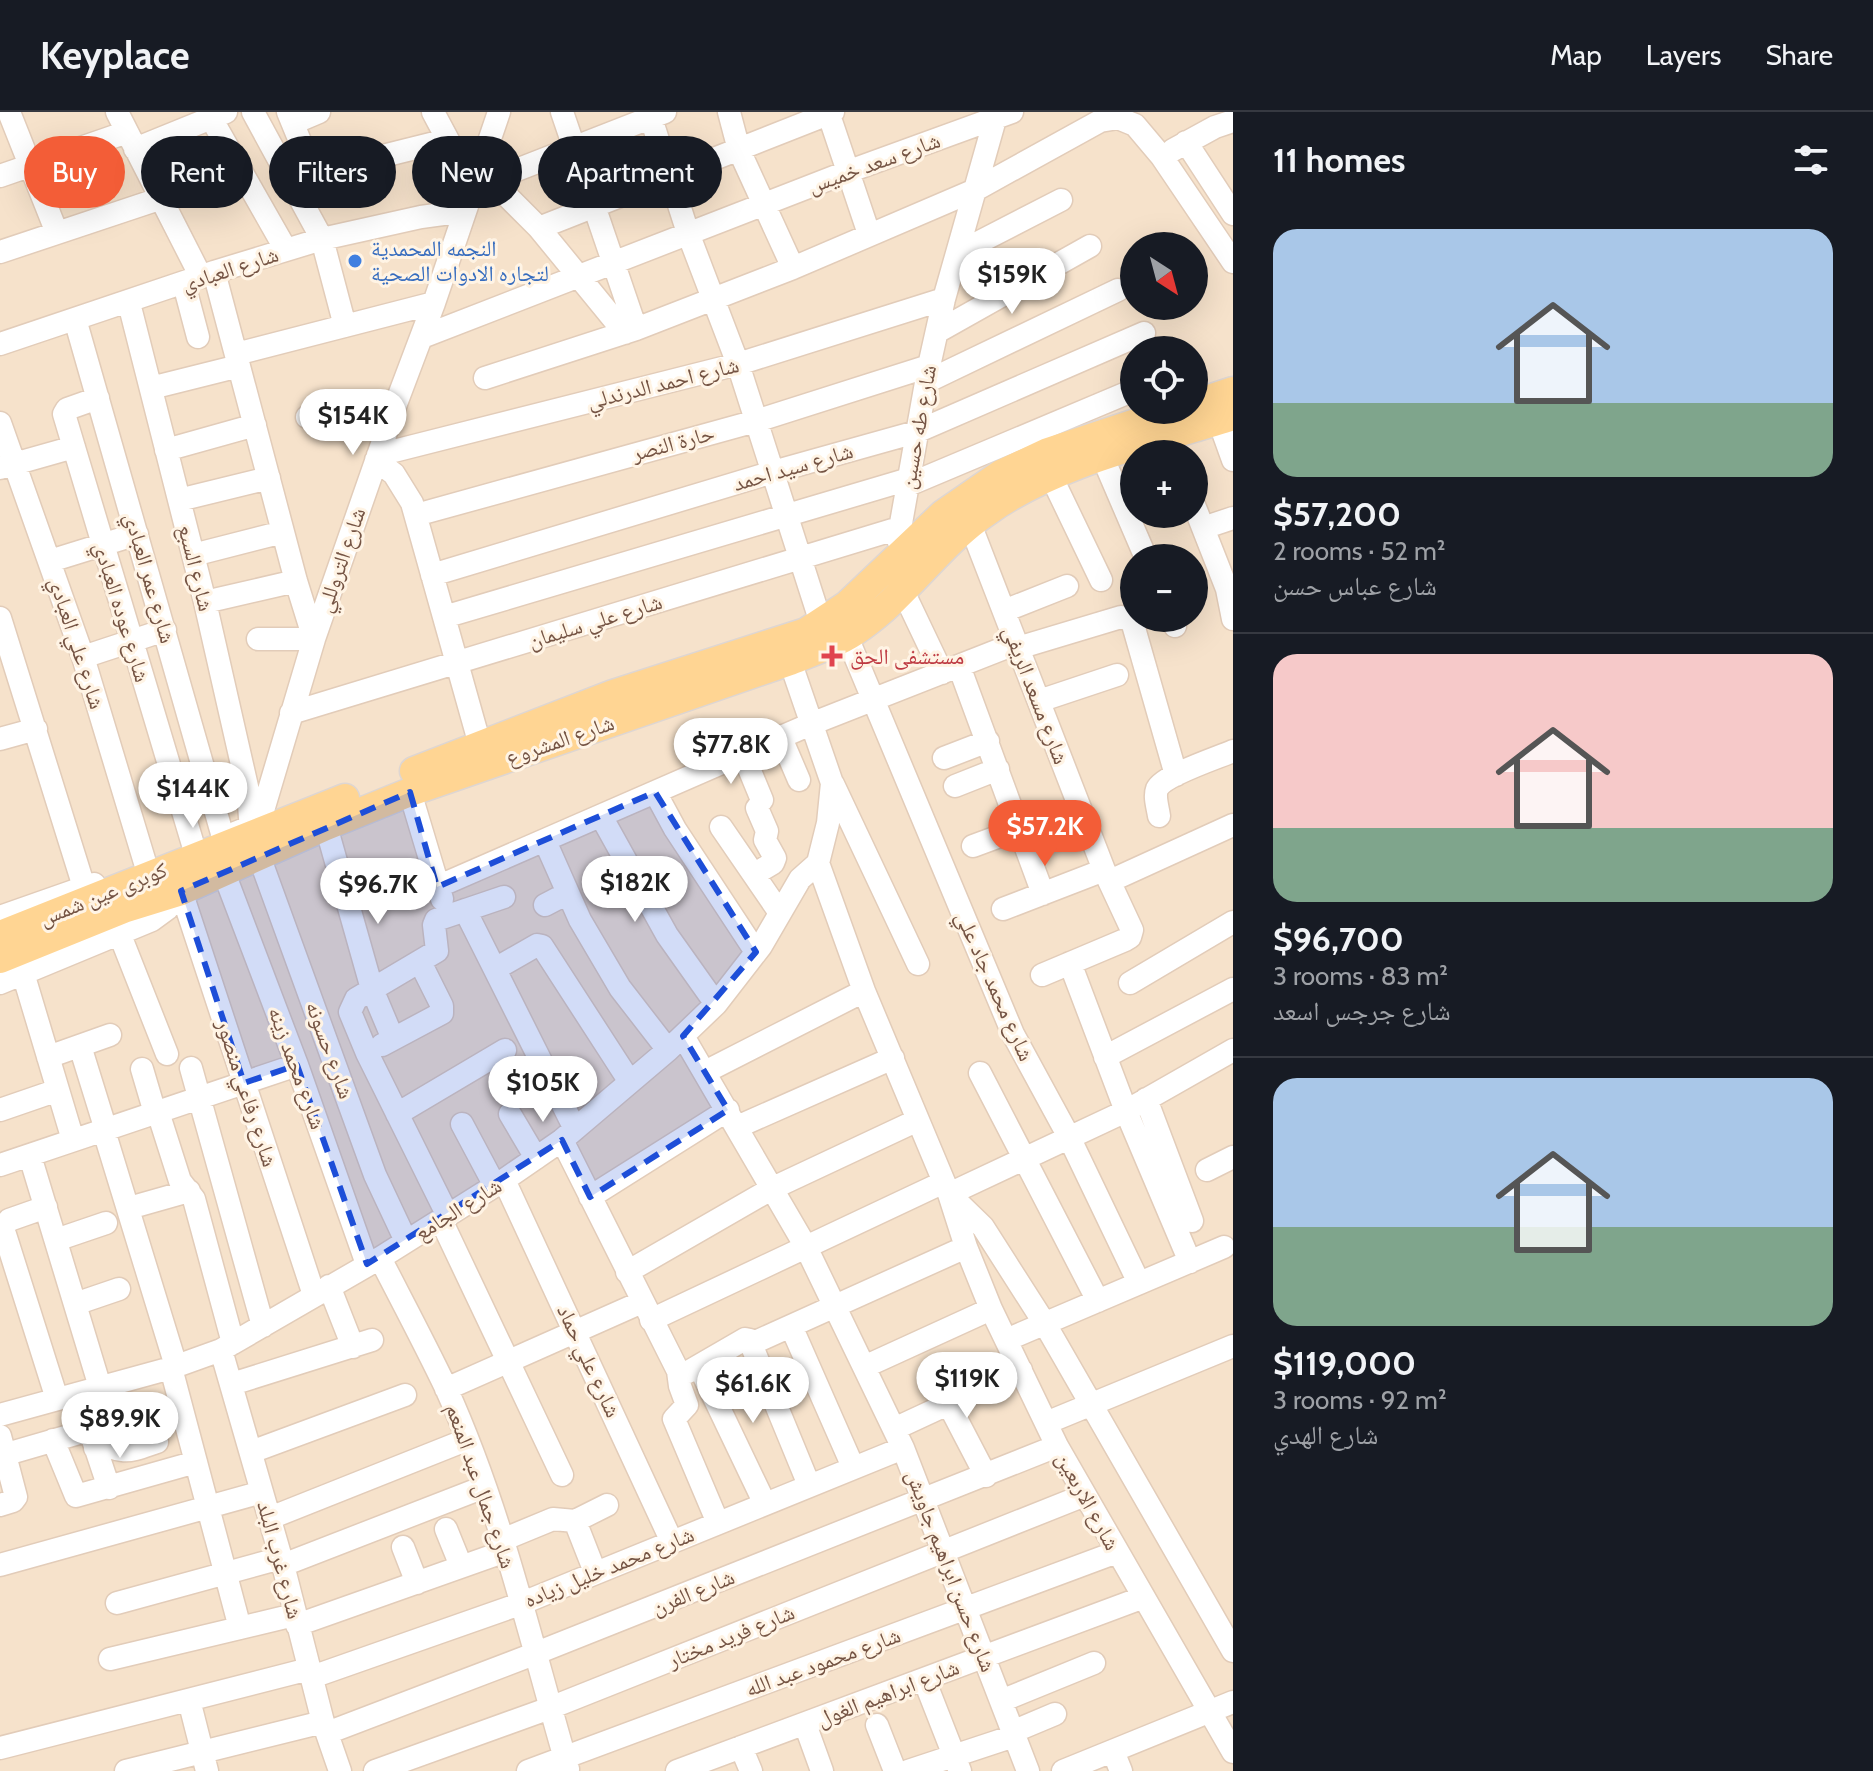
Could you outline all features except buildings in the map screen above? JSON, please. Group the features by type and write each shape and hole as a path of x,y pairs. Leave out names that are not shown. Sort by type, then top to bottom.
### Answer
{"main road":[{"path":"1208,399 1233,391"},
{"name":"شارع المشروع","path":"1183,440 1226,419"},
{"name":"شارع المشروع","path":"181,891 224,873 246,839 613,694 806,632 847,605 951,507 1001,474 1048,452 1133,424"},
{"name":"شارع المشروع","path":"246,839 326,826 410,792 790,661 847,637 869,621 970,524 1001,502 1051,476 1120,455"},
{"name":"كوبرى عين شمس","path":"0,935 150,869 246,839"},
{"name":"كوبرى عين شمس","path":"12,966 123,921 181,891"}],"street":[{"path":"9,112 24,149"},
{"path":"253,112 322,239 345,326"},
{"path":"319,112 290,117 309,163 315,170 324,173 412,149"},
{"path":"433,112 445,136"},
{"name":"شارع التروللي","path":"493,136 499,112"},
{"path":"562,112 570,136"},
{"path":"729,112 739,150 793,268"},
{"path":"722,156 830,113 869,234"},
{"path":"603,136 655,114 661,136"},
{"name":"شارع سعد خميس","path":"422,337 1001,114"},
{"name":"شارع طه حسين","path":"897,557 916,432 944,299 975,190 1001,114"},
{"path":"141,161 127,131 218,115 286,250"},
{"path":"485,378 713,301 975,190 1100,121 1118,118 1135,125 1162,157 1233,262"},
{"path":"1162,157 1218,120"},
{"path":"1186,142 1233,214"},
{"path":"0,176 24,168"},
{"path":"958,253 1061,200"},
{"path":"0,252 141,205"},
{"path":"47,208 57,233"},
{"path":"164,208 237,360 314,639 258,639"},
{"name":"شارع التروللي","path":"246,839 262,813 314,639 467,208"},
{"path":"514,208 539,228 630,331"},
{"path":"539,228 592,208"},
{"path":"595,208 630,331"},
{"path":"681,208 738,364 821,623"},
{"name":"شارع العبادي","path":"0,344 322,239 421,217 465,211"},
{"path":"937,332 1090,246"},
{"path":"198,337 199,278"},
{"name":"حارة النصر","path":"416,515 928,374 1118,290"},
{"name":"شارع احمد الدرندلي","path":"377,458 738,364 944,299"},
{"name":"شارع السبع","path":"129,303 205,602 248,791 246,839"},
{"path":"151,388 345,326 434,303"},
{"name":"شارع عمر العبادي","path":"75,319 165,630 246,839"},
{"name":"شارع سيد احمد","path":"432,575 916,432 1144,333"},
{"path":"444,617 908,482 1120,396"},
{"name":"شارع عوده العبادي","path":"98,398 65,411 130,641 194,848"},
{"path":"307,417 397,401"},
{"path":"1226,419 1233,460"},
{"name":"شارع علي العبادي","path":"0,423 8,466 50,561 150,869"},
{"path":"166,450 255,425"},
{"path":"8,466 74,447"},
{"path":"377,458 401,483 416,515 480,745"},
{"path":"1103,458 1140,544"},
{"path":"1051,476 1101,580"},
{"path":"179,500 269,478"},
{"path":"1208,526 1233,518"},
{"name":"شارع مسعد الريفي","path":"970,524 1132,934 1125,940 1070,963"},
{"name":"شارع علي سليمان","path":"291,713 899,528"},
{"path":"1203,528 1227,589 1233,619"},
{"path":"193,555 283,532"},
{"path":"50,561 137,534"},
{"path":"205,602 296,581"},
{"path":"1004,611 1067,586"},
{"path":"902,589 951,669 988,741 1043,894"},
{"path":"388,892 436,882 545,841 811,724 951,669 1121,617 1128,618 1134,625 1176,775"},
{"path":"0,618 84,887"},
{"path":"83,657 165,630"},
{"name":"شارع محمد جاد علي","path":"847,637 1013,1034 1069,1137 1139,1283"},
{"path":"790,661 832,783 918,964"},
{"path":"1039,701 1117,675"},
{"path":"0,739 36,729"},
{"path":"781,738 799,780"},
{"path":"944,758 988,741"},
{"path":"1159,816 1157,788 1176,775 1233,751"},
{"path":"743,754 767,831 765,840 775,858 773,863 755,874"},
{"path":"955,786 998,769"},
{"path":"818,863 828,823 832,783"},
{"path":"410,792 436,882 495,969 568,1134 590,1197 627,1272 647,1311 689,1371 765,1504"},
{"path":"655,792 675,829 756,952"},
{"path":"601,816 667,935 716,1004"},
{"path":"1003,909 1107,876 1233,825"},
{"path":"326,826 364,994 393,1039"},
{"path":"721,827 780,913"},
{"path":"973,846 1019,829"},
{"name":"شارع المشروع","path":"0,917 84,887 150,869 194,848 246,839"},
{"name":"شارع حسونه","path":"246,839 375,1175 406,1241"},
{"name":"شارع حسن ابراهيم جاويش","path":"545,841 580,920 620,988 705,1072 806,1247 924,1500 1028,1771"},
{"name":"شارع الجامع","path":"0,1415 174,1367 227,1346 500,1183 568,1134 676,1043 716,1004 756,952 800,879 818,863"},
{"name":"شارع الاربعين","path":"818,863 864,991 947,1188 991,1309 1057,1446 1233,1752"},
{"name":"شارع محمد زينه","path":"224,873 374,1261"},
{"name":"شارع رفاعي منصور","path":"181,891 244,1083 322,1291 362,1344 232,1384"},
{"path":"545,905 568,893"},
{"path":"504,897 434,922 437,951 364,994 350,1012 562,1475"},
{"path":"123,921 167,1054"},
{"path":"1130,983 1233,922"},
{"path":"495,969 537,945 542,946 630,1082"},
{"path":"367,1053 439,1015 443,1009 420,962"},
{"path":"1042,975 1070,963 1126,1111 1190,1262"},
{"path":"0,983 12,966"},
{"path":"12,966 48,1057 73,1140"},
{"path":"1105,1057 1233,989"},
{"path":"705,1072 864,991"},
{"path":"48,1057 110,1035"},
{"path":"80,1046 174,1367 240,1628"},
{"path":"397,1114 505,1050"},
{"path":"446,1389 576,1331 647,1311 1024,1159 1126,1111 1233,1050"},
{"path":"590,1197 732,1119 893,1058"},
{"path":"0,1165 297,1065"},
{"path":"191,1068 263,1326"},
{"name":"شارع غرب البلد","path":"142,1069 180,1181 194,1199 227,1346 232,1384 325,1728 340,1771"},
{"path":"980,1073 1098,1301"},
{"path":"0,1110 58,1090"},
{"path":"1146,1099 1192,1221"},
{"path":"510,1114 536,1158"},
{"path":"627,1272 773,1188 918,1120"},
{"name":"شارع علي حماد","path":"462,1124 500,1183 576,1331 672,1542"},
{"path":"30,1156 100,1387"},
{"path":"1207,1170 1233,1157"},
{"name":"شارع الاربعين","path":"947,1188 983,1227 1045,1324 1233,1651"},
{"path":"129,1208 189,1191"},
{"path":"46,1207 9,1220 3,1228 57,1399"},
{"path":"56,1240 106,1223"},
{"path":"751,1344 966,1247"},
{"path":"1006,1340 1224,1247"},
{"name":"شارع جمال عبد المنعم","path":"374,1261 446,1389 466,1440 504,1545 567,1764"},
{"path":"75,1304 119,1289"},
{"path":"864,1367 991,1309"},
{"path":"791,1326 853,1467"},
{"path":"718,1523 674,1419 686,1408 680,1386 689,1371 745,1339 750,1340 809,1485"},
{"path":"1046,1423 1233,1346"},
{"name":"شارع محمد خليل زياده","path":"0,1748 310,1673 520,1604 853,1467 948,1403 1021,1370"},
{"path":"251,1452 405,1395"},
{"path":"948,1403 986,1476"},
{"path":"89,1439 109,1488"},
{"path":"0,1505 16,1497 1,1449 53,1440 89,1439 129,1451 157,1442"},
{"path":"53,1440 74,1495 78,1496 196,1462"},
{"path":"270,1518 466,1440"},
{"name":"شارع الفرن","path":"126,1771 205,1762 325,1728 534,1654 1057,1446"},
{"path":"117,1603 226,1573 282,1562 484,1487"},
{"path":"0,1565 262,1492"},
{"name":"شارع فريد مختار","path":"375,1771 550,1708 1085,1495"},
{"path":"110,1659 240,1628 295,1620 417,1583 461,1566 553,1519 575,1521 607,1505"},
{"path":"575,1521 595,1572"},
{"path":"446,1529 461,1566"},
{"path":"403,1547 417,1583"},
{"name":"شارع محمود عبد الله","path":"528,1771 567,1764 1117,1552"},
{"name":"شارع ابراهيم الغول","path":"684,1770 1144,1597"},
{"path":"1001,1701 1094,1663"},
{"path":"924,1679 957,1763"},
{"path":"189,1700 205,1762"},
{"path":"1063,1771 1117,1761 1233,1702"},
{"path":"908,1771 957,1763 1055,1714"},
{"path":"805,1724 822,1771"},
{"path":"877,1725 895,1771"},
{"path":"741,1747 751,1771"}],"highlighted area":[{"path":"410,792 437,887 655,792 756,952 683,1036 728,1110 590,1197 562,1140 367,1264 297,1065 244,1083 181,891"}],"shaded area":[{"path":"0,112 1233,112 1233,1771 0,1771"}],"place":[{"name":"النجمه المحمدية لتجاره الادوات الصحية","path":"355,261"},
{"name":"مستشفى الحق","path":"832,656"}]}
